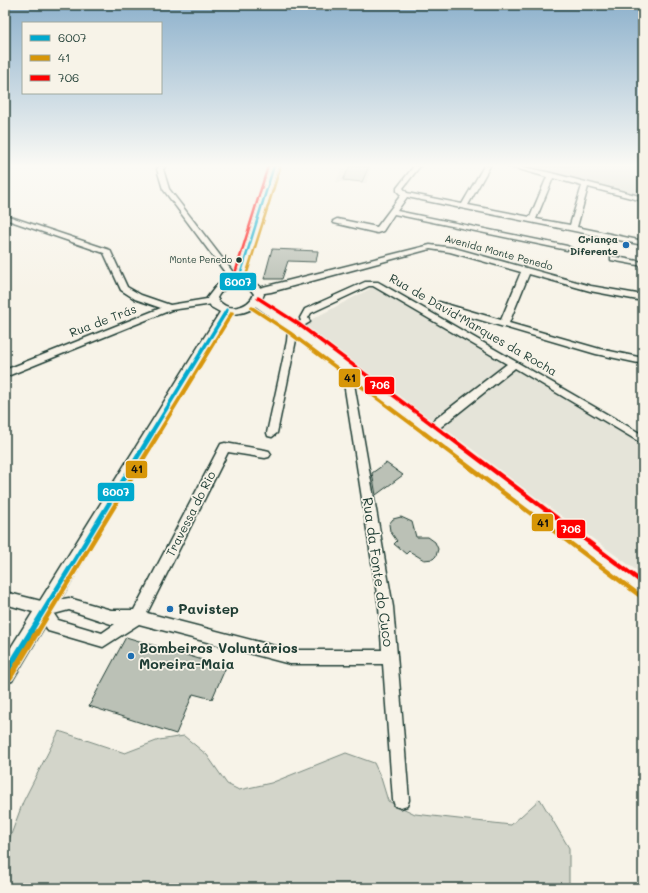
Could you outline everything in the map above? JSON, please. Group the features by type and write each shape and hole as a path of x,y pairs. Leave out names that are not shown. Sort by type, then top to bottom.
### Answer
{"main road":[{"path":"234,283 241,277 262,208"},
{"path":"234,283 248,284 258,291 259,297 256,302 246,308 227,310 217,306 212,301 215,292 221,287 234,283"},
{"path":"5,674 227,310"}],"street":[{"path":"180,208 228,271 234,283"},
{"path":"337,221 377,231 397,208"},
{"path":"472,208 643,243"},
{"path":"532,220 537,208"},
{"path":"573,228 579,208"},
{"path":"394,212 567,248"},
{"path":"5,217 107,252 124,288 138,297 169,308"},
{"name":"Avenida Monte Penedo","path":"258,291 271,289 430,247 451,250 590,288 643,298"},
{"path":"614,258 643,264"},
{"path":"504,324 526,270"},
{"name":"Rua de David Marques da Rocha","path":"293,328 306,322 304,318 308,311 368,284 372,284 514,364 643,440"},
{"name":"Rua de Trás","path":"5,374 169,308 212,301"},
{"path":"256,302 293,328 643,590"},
{"path":"439,305 599,352 643,361"},
{"path":"272,433 292,341 293,328"},
{"path":"429,430 514,364"},
{"name":"Rua da Fonte do Cuco","path":"347,369 386,607 401,800"},
{"name":"Travessa do Rio","path":"138,617 225,447 266,454"},
{"path":"5,598 45,609 69,604 111,617 138,617 290,657 390,657"},
{"path":"45,609 53,626 103,640 138,617"}],"shaded area":[{"path":"383,282 643,433 643,575 299,326"},
{"path":"59,731 125,753 159,740 184,736 207,755 227,784 239,790 271,783 346,753 374,763 381,778 388,801 415,814 511,825 540,799 569,848 569,888 5,888 5,851 23,802"}],"building":[{"path":"272,249 318,251 316,262 288,261 282,279 264,279"},
{"path":"386,463 403,475 376,495 372,473"},
{"path":"401,517 412,522 416,537 428,537 435,542 438,549 436,556 433,559 424,560 409,551 406,554 394,544 397,541 390,531 389,524 393,519"},
{"path":"126,637 226,667 212,699 193,694 176,734 89,706"}],"transit line":[{"name":"706","path":"233,280 255,208"},
{"name":"6007","path":"238,283 261,208"},
{"name":"41","path":"243,286 268,208"},
{"name":"706","path":"258,298 297,323 643,583"},
{"name":"41","path":"252,308 290,333 639,595"},
{"name":"6007","path":"5,674 227,310"},
{"name":"41","path":"10,677 232,313"}],"place":[{"name":"Criança Diferente","path":"626,245"},
{"name":"Monte Penedo","path":"239,260"},
{"name":"Pavistep","path":"170,609"},
{"name":"Bombeiros Voluntários Moreira-Maia","path":"131,656"}]}
